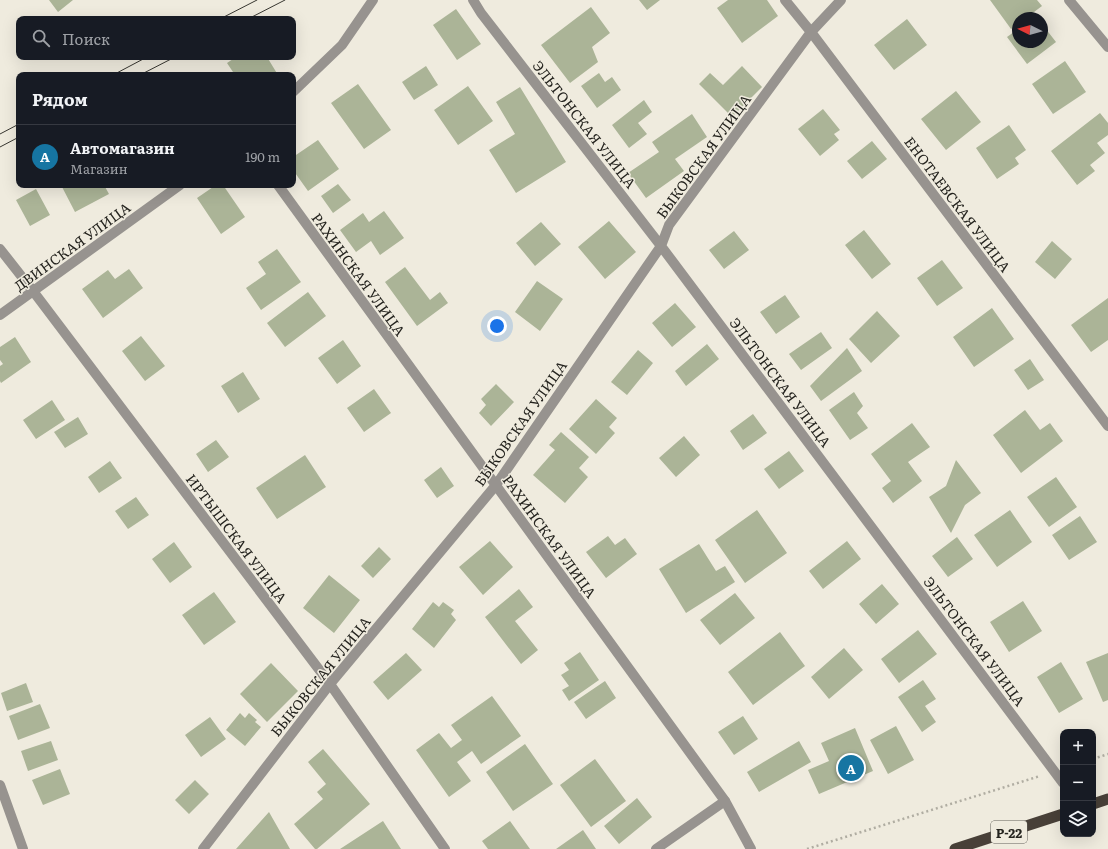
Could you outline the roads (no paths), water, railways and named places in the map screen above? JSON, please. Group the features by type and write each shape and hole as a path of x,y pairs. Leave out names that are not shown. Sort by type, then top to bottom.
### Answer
{"highway":[{"path":"1096,803 1108,799"},
{"name":"Р-22","path":"955,849 1060,815"}],"street":[{"path":"296,89 342,45 373,0"},
{"name":"ЭЛЬТОНСКАЯ УЛИЦА","path":"473,0 485,19 661,246 1060,778"},
{"name":"ЕНОТАЕВСКАЯ УЛИЦА","path":"785,0 811,32 1108,426"},
{"name":"БЫКОВСКАЯ УЛИЦА","path":"203,849 330,684 496,485 661,246 669,225 811,32 841,0"},
{"path":"1069,0 1108,47"},
{"name":"ДВИНСКАЯ УЛИЦА","path":"0,315 176,188"},
{"name":"РАХИНСКАЯ УЛИЦА","path":"280,188 725,801 751,849"},
{"name":"ИРТЫШСКАЯ УЛИЦА","path":"0,249 330,684 445,849"},
{"path":"0,785 23,849"},
{"path":"656,849 725,801"}],"tram line":[{"path":"226,16 257,0"},
{"path":"254,16 285,0"},
{"path":"119,72 141,60"},
{"path":"146,72 169,60"},
{"path":"0,134 16,126"},
{"path":"0,147 16,139"}],"place":[{"name":"Автомагазин","path":"851,768"}]}
